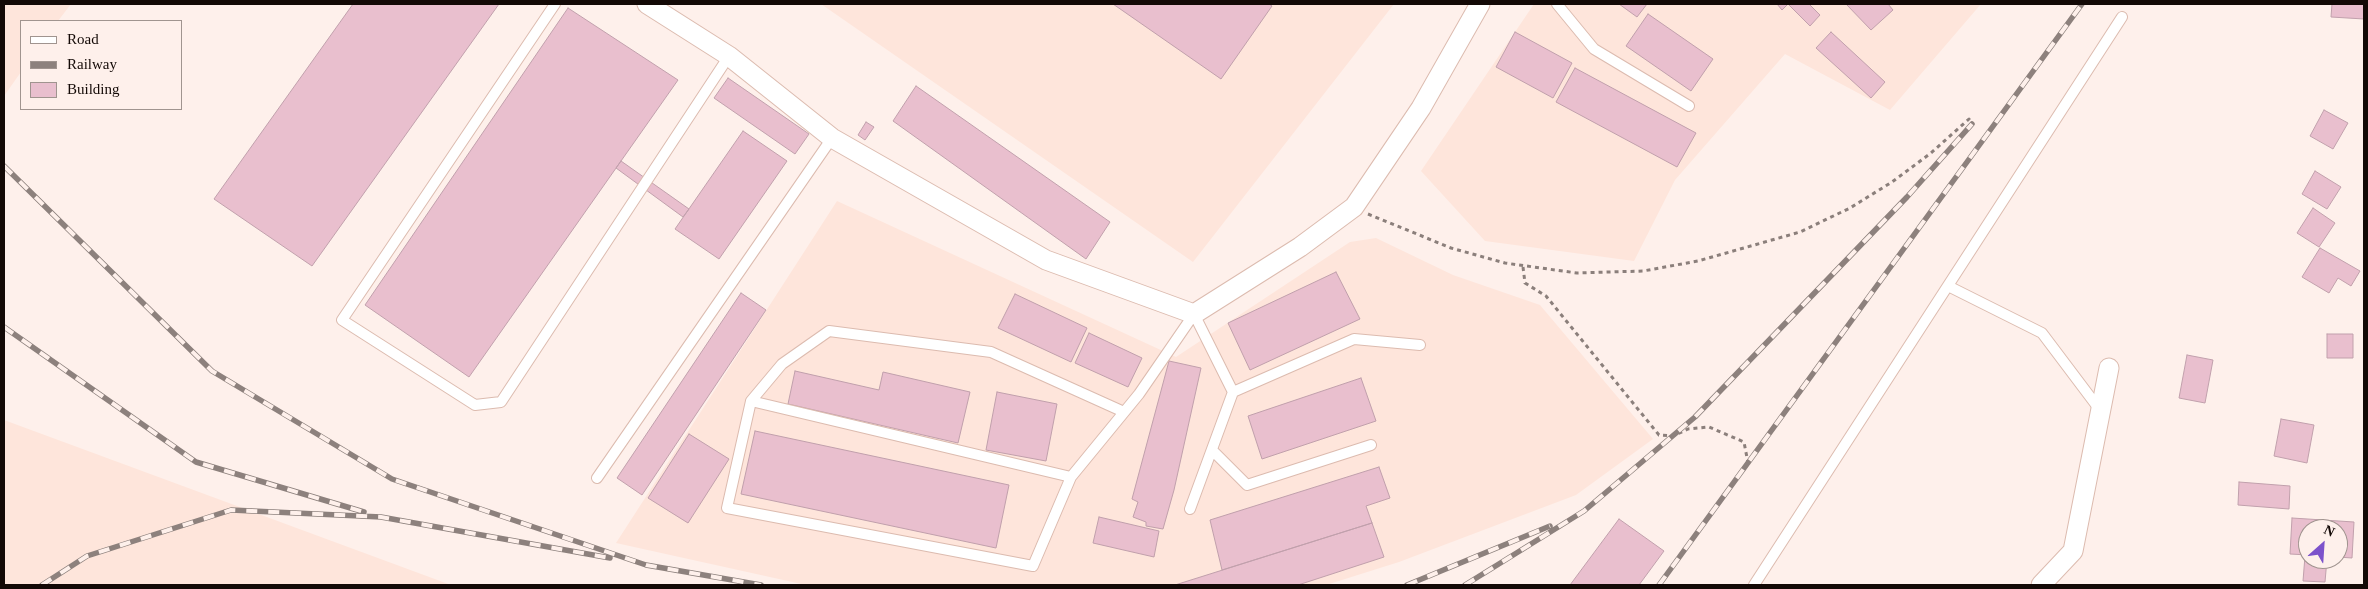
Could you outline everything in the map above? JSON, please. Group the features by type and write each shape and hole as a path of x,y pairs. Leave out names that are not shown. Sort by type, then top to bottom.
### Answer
{"street":[{"path":"647,4 728,56 832,138 1046,260 1194,314 1300,247 1354,208 1421,108 1480,4"},
{"path":"2041,585 2074,550 2109,368"}],"lane":[{"path":"556,4 342,320 475,405 501,402 728,56"},
{"path":"1557,4 1594,49 1688,106"},
{"path":"1754,585 2122,17"},
{"path":"597,478 832,138"},
{"path":"1948,286 2042,333 2101,410"},
{"path":"1124,412 991,352 829,331 782,364 751,401 727,508 1033,566 1071,477 1124,412 1194,314 1233,392"},
{"path":"1190,510 1233,392 1354,338 1420,345"},
{"path":"751,401 1071,477"},
{"path":"1212,450 1248,486 1371,445"}],"path":[{"path":"1354,208 1452,248 1523,267 1577,273 1643,271 1698,261 1800,232 1850,208 1884,187 1931,153 1969,119 1972,124"},
{"path":"1523,267 1525,283 1546,296 1659,434 1673,436 1688,429 1709,427 1744,442 1748,462"}],"shaded area":[{"path":"4,4 71,4 59,20 20,20 20,73 4,96"},
{"path":"821,4 1394,4 1193,262"},
{"path":"1534,4 1981,4 1890,110 1785,54 1675,180 1634,261 1485,241 1421,171"},
{"path":"837,201 1176,357 1350,242 1376,238 1453,275 1540,305 1653,439 1576,495 1399,562 1326,585 806,585 616,543"},
{"path":"4,420 451,585 4,585"}],"building":[{"path":"353,4 499,4 312,266 214,199"},
{"path":"1113,4 1269,4 1272,6 1221,79"},
{"path":"1619,4 1647,4 1637,17"},
{"path":"1777,4 1788,4 1782,10"},
{"path":"1788,4 1809,4 1820,15 1810,26"},
{"path":"1846,4 1888,4 1893,10 1871,30"},
{"path":"2332,4 2364,4 2364,19 2331,17"},
{"path":"568,8 678,80 469,377 365,305"},
{"path":"1648,14 1713,59 1691,91 1626,46"},
{"path":"1515,32 1572,63 1553,98 1496,67"},
{"path":"1831,32 1885,82 1871,98 1816,48"},
{"path":"1575,68 1696,133 1677,167 1556,102"},
{"path":"728,78 809,134 795,154 714,98"},
{"path":"916,86 1110,222 1086,259 893,121"},
{"path":"2324,110 2348,123 2333,149 2310,136"},
{"path":"866,122 874,127 865,140 858,135"},
{"path":"743,131 787,161 719,259 675,229"},
{"path":"621,161 689,209 683,217 616,168"},
{"path":"2315,171 2341,187 2327,209 2302,194"},
{"path":"2313,208 2335,223 2319,247 2297,233"},
{"path":"2320,248 2360,271 2351,286 2338,278 2329,293 2302,277"},
{"path":"1336,272 1360,319 1250,370 1228,323"},
{"path":"741,293 766,310 642,495 617,478"},
{"path":"1015,294 1087,328 1071,362 998,328"},
{"path":"1089,333 1142,358 1128,387 1075,363"},
{"path":"2327,334 2353,334 2353,358 2327,358"},
{"path":"2187,355 2213,360 2205,403 2179,398"},
{"path":"1169,361 1201,368 1174,490 1163,529 1146,526 1146,522 1133,517 1138,502 1132,499"},
{"path":"795,371 879,390 883,372 970,392 958,443 788,404"},
{"path":"1361,378 1376,421 1262,459 1248,416"},
{"path":"997,392 1057,404 1046,461 986,450"},
{"path":"2281,419 2314,425 2307,463 2274,456"},
{"path":"755,431 1009,485 996,548 741,494"},
{"path":"689,434 729,459 688,523 648,498"},
{"path":"1379,467 1390,498 1366,506 1372,523 1222,570 1210,520"},
{"path":"2239,482 2290,486 2289,509 2238,505"},
{"path":"1099,517 1159,531 1154,557 1093,543"},
{"path":"2292,518 2308,519 2298,519 2298,554 2290,554"},
{"path":"1619,519 1664,551 1639,585 1570,585"},
{"path":"2348,522 2354,522 2352,558 2348,558"},
{"path":"1372,523 1384,557 1298,585 1175,585"},
{"path":"2304,569 2326,569 2325,582 2303,581"}],"railway":[{"path":"1659,585 2082,4"},
{"path":"1465,585 1584,511 1695,417 1907,197 1972,124"},
{"path":"4,166 212,371 392,479 646,565 761,585"},
{"path":"4,327 196,462 364,512"},
{"path":"42,585 87,556 231,510 381,517 610,558"},
{"path":"1407,585 1550,526"}]}
